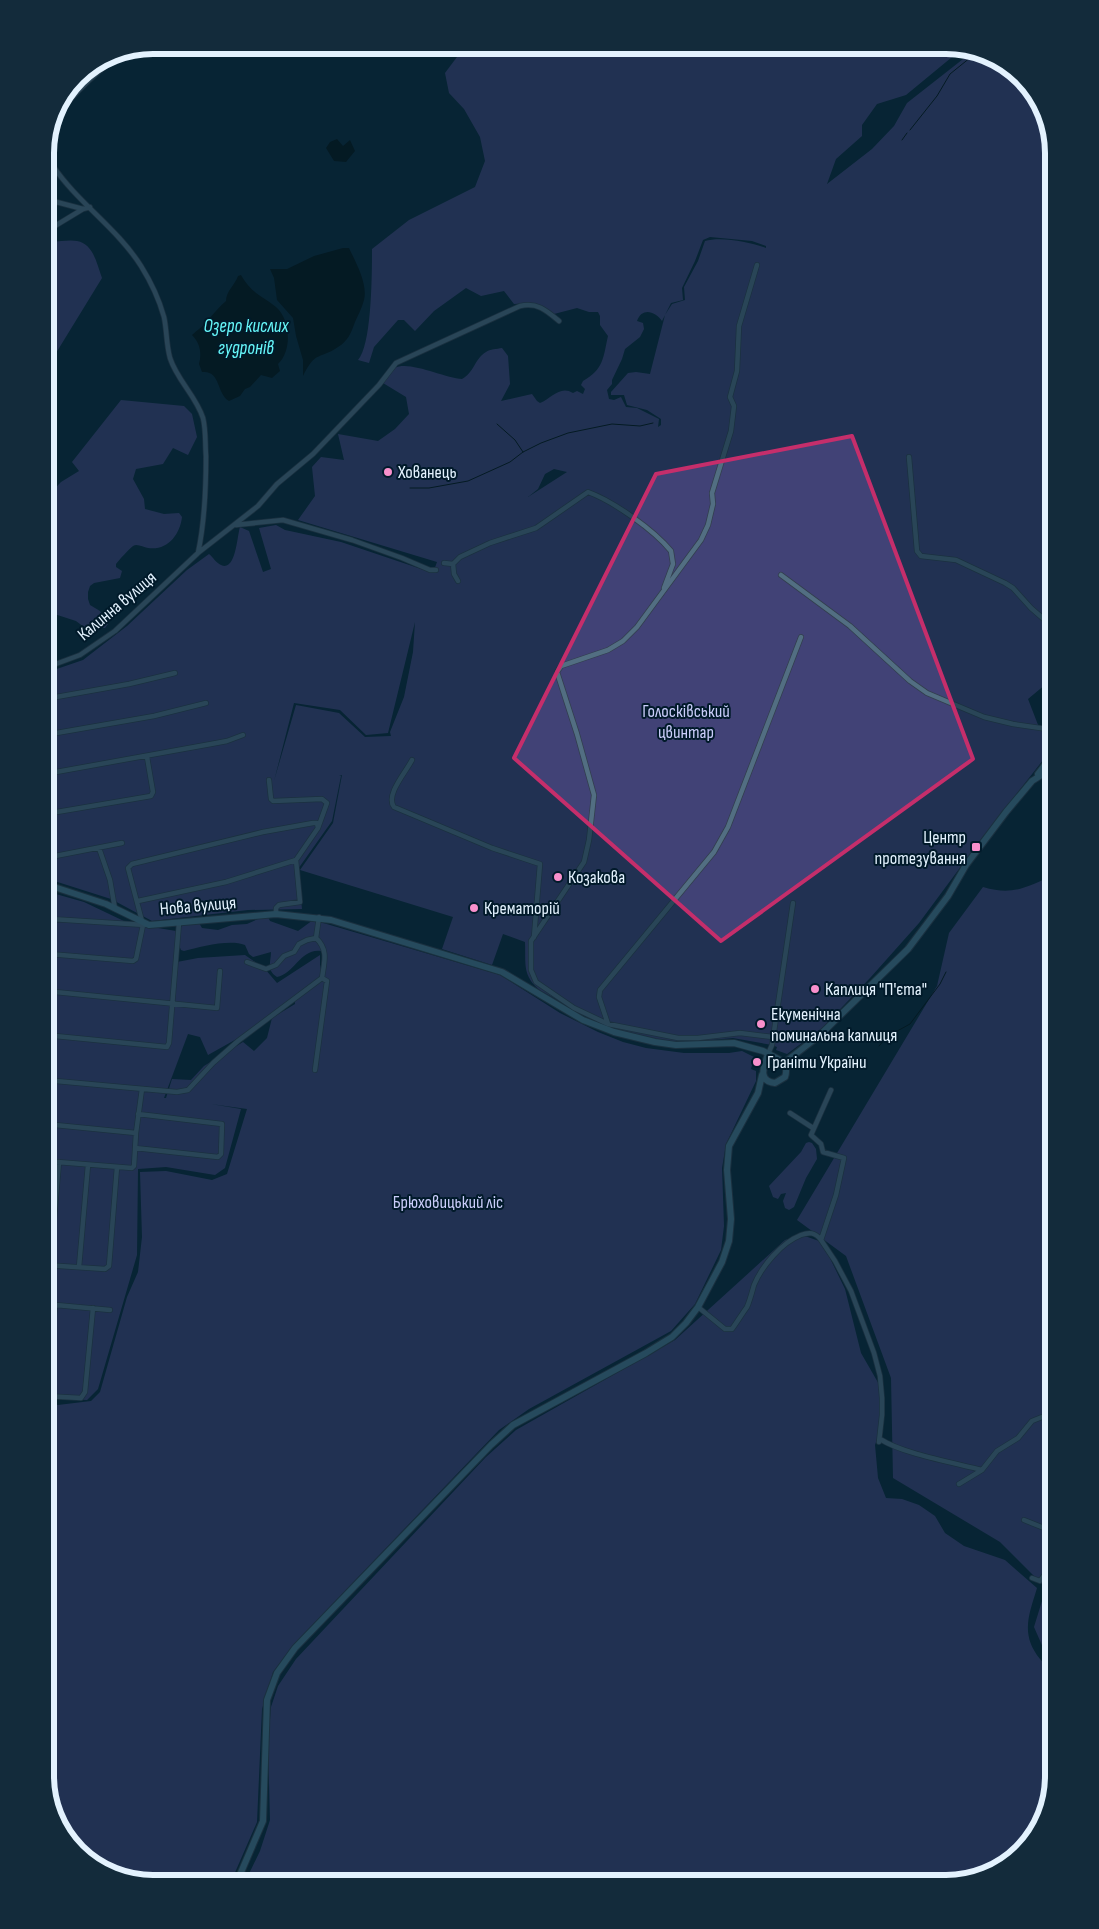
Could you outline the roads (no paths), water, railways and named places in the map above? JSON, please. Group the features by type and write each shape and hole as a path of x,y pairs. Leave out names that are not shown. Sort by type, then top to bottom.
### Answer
{"street":[{"path":"66,105 82,87 109,64"},
{"path":"54,167 140,264 157,294 164,319 165,341 171,361 203,418 206,484 203,533 198,554"},
{"path":"54,201 83,209"},
{"path":"54,227 83,209 90,207"},
{"path":"758,265 739,326 737,371 730,397 734,406 731,430 712,493 713,504 708,525 697,546 659,598 637,627 623,641 608,650 560,666 558,669 557,676 566,699 594,795 589,840 584,862 534,937 531,944 531,970 536,982 574,1008 608,1024 678,1038 698,1038 740,1033 773,1037"},
{"name":"Калинна вулиця","path":"54,665 80,655 115,631 198,554 258,506 277,484 313,454 379,385 396,364 520,306 529,304 540,306 559,320"},
{"path":"909,457 917,551 921,556 956,560 1005,583 1013,588 1045,620"},
{"path":"458,581 454,574 453,564 460,556 490,543 536,528 588,492 609,501 619,508 671,551 673,564 671,573 659,598"},
{"path":"235,525 284,520 352,540 401,557 430,570 436,570"},
{"path":"444,563 453,564"},
{"path":"781,575 856,632 910,681 927,693 984,717 1045,729"},
{"path":"608,1024 599,997 600,990 714,852 728,828 801,637"},
{"path":"54,696 129,684 175,673"},
{"path":"54,733 154,716 206,703"},
{"path":"54,772 228,741 243,735"},
{"path":"54,812 151,796 153,792 147,757"},
{"path":"412,760 392,792 390,801 394,808 492,848 540,864 534,937"},
{"path":"764,1064 772,1059 782,1061 820,1035 908,949 948,896 966,865 1045,764"},
{"path":"1032,781 1045,773"},
{"path":"138,901 226,882 296,860 318,828 327,806 325,801 304,799 274,801 271,799 268,780"},
{"path":"54,954 136,960 145,924 128,868 132,864 263,832 313,823 317,823 318,828"},
{"path":"54,856 122,843"},
{"path":"99,848 110,880 115,909"},
{"path":"276,914 276,908 279,905 300,902 296,860"},
{"path":"54,894 55,887"},
{"name":"Нова вулиця","path":"55,887 106,904 145,924 179,923 276,914 319,917 502,972 576,1016 614,1032 676,1045 734,1043 768,1054 782,1061"},
{"path":"758,1093 764,1064 773,1037 793,903"},
{"path":"316,938 319,917"},
{"path":"54,919 145,924"},
{"path":"54,1036 167,1047 169,1043 179,923"},
{"path":"247,962 266,970 276,965 284,956 294,952 299,944 316,938"},
{"path":"54,1081 178,1092 188,1090 213,1062 238,1041 322,978 325,959 322,944 316,938"},
{"path":"54,992 217,1008 220,971"},
{"path":"316,1070 327,981 322,978"},
{"path":"240,1875 264,1821 267,1700 277,1673 295,1648 491,1445 514,1425 646,1353 672,1337 686,1323 698,1307 722,1262 729,1241 731,1219 727,1170 729,1146 758,1093 766,1085 775,1084 785,1077 787,1069 782,1061"},
{"path":"762,1074 767,1081 775,1084"},
{"path":"54,1162 132,1168 134,1166 142,1089"},
{"path":"821,1240 836,1195 844,1158 823,1152 821,1144 810,1135 831,1090"},
{"path":"790,1113 813,1128"},
{"path":"135,1148 218,1156 221,1154 222,1124 138,1114"},
{"path":"54,1125 136,1133"},
{"path":"54,1209 59,1162"},
{"path":"79,1267 88,1165"},
{"path":"54,1265 105,1269 109,1266 117,1167"},
{"path":"698,1307 725,1329 732,1329 748,1305 755,1283 785,1244 798,1236 812,1233 817,1235 835,1260 851,1291 874,1353 880,1376 882,1398 880,1441 936,1459 982,1470"},
{"path":"54,1315 55,1305 110,1310"},
{"path":"54,1396 81,1398 85,1392 92,1308"},
{"path":"959,1484 982,1470 997,1450 1018,1438 1032,1421 1045,1416"},
{"path":"1024,1520 1045,1528"},
{"path":"1032,1578 1040,1580 1045,1574"}],"water":[{"path":"337,139 343,146 350,140 355,151 346,162 334,161 326,148 330,142"},
{"name":"Озеро кислих гудронів","path":"349,248 361,274 365,294 363,303 347,339 332,351 311,362 303,376 303,360 293,318 277,300 274,278 270,269 287,269 314,256"},
{"name":"Озеро кислих гудронів","path":"241,275 253,290 281,313 285,320 288,336 286,351 278,364 280,371 272,378 261,375 240,396 229,401 222,393 215,378 208,372 202,372 199,364 200,348 192,335 226,301 229,291 238,276"}],"waterway":[{"path":"910,130 937,96 950,74 971,57"},
{"path":"902,140 907,133"},
{"path":"410,488 429,488 468,481 510,462 523,452 541,443 568,433 612,424 640,426 653,423"},
{"path":"497,424 515,440 523,452"},
{"path":"879,1046 888,1036 910,1024 940,984 946,972"}],"place":[{"name":"Хованець","path":"388,472"},
{"name":"Центр протезування","path":"976,847"},
{"name":"Козакова","path":"558,877"},
{"name":"Крематорій","path":"474,908"},
{"name":"Каплиця \"П'єта\"","path":"815,989"},
{"name":"Екуменічна поминальна каплиця","path":"761,1024"},
{"name":"Граніти України","path":"757,1062"}],"park label":[{"name":"Голосківський цвинтар","path":"686,721"},
{"name":"Брюховицький ліс","path":"448,1202"}]}
